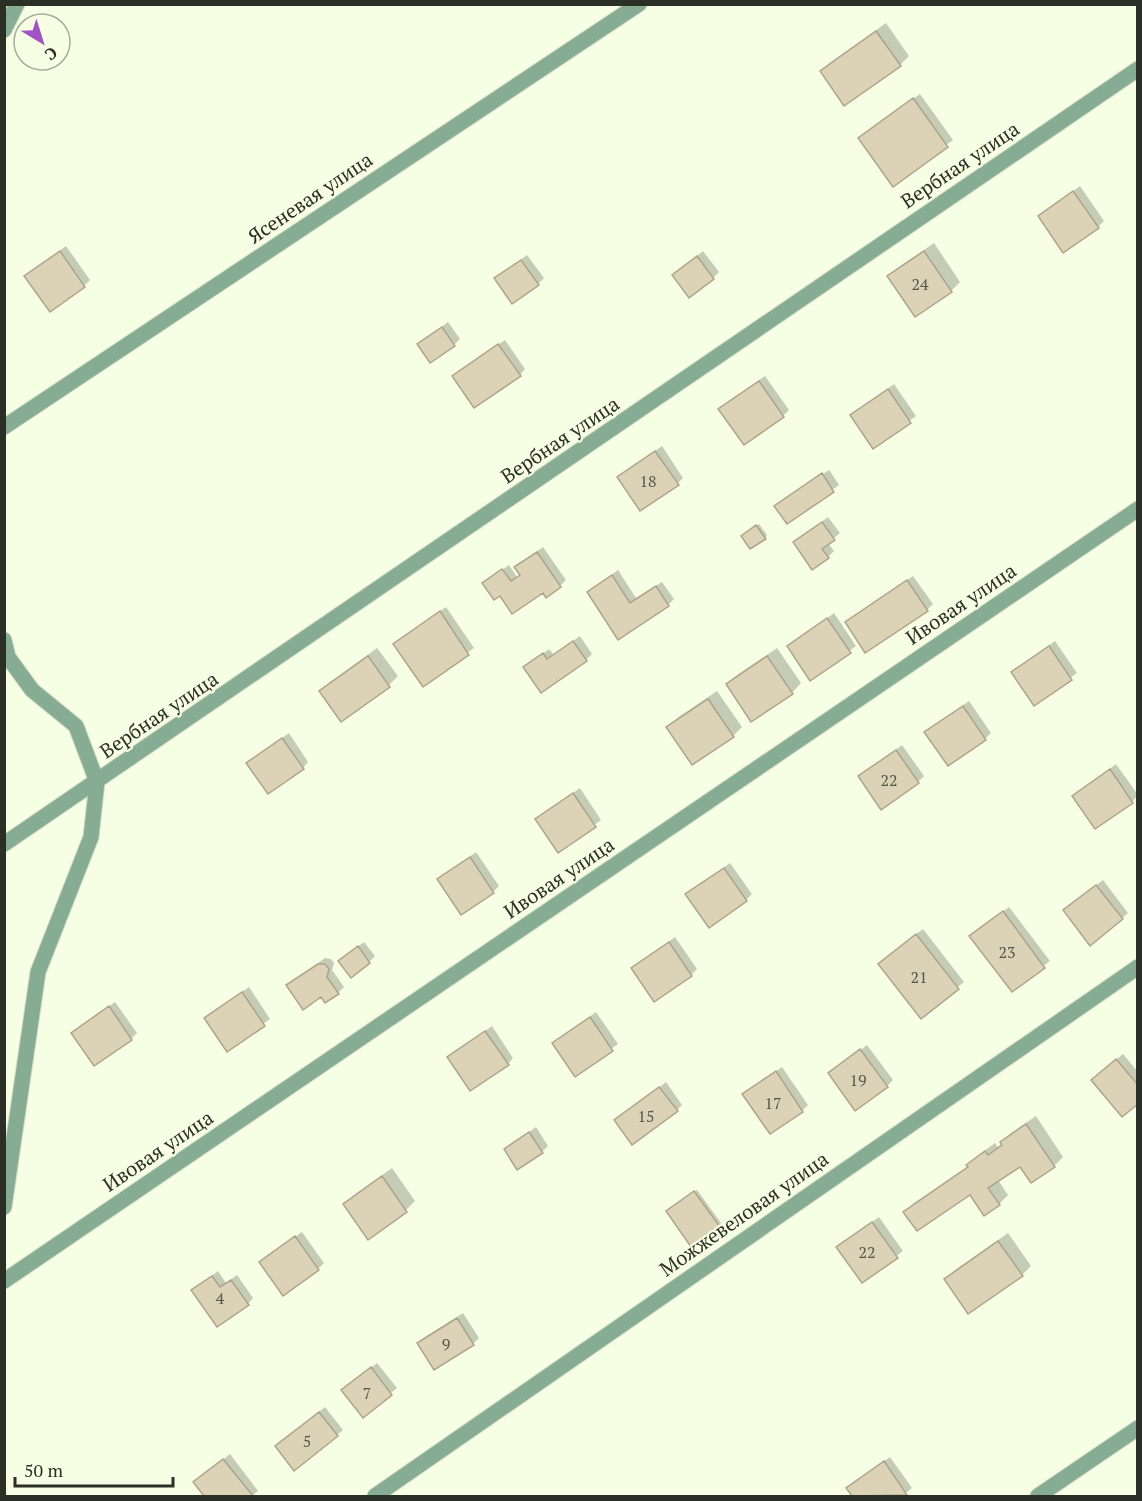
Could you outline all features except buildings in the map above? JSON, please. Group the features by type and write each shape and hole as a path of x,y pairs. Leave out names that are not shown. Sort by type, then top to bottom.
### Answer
{"street":[{"path":"4,30 17,4"},
{"name":"Ясеневая улица","path":"4,427 639,4"},
{"name":"Вербная улица","path":"4,844 1137,69"},
{"name":"Ивовая улица","path":"4,1281 1137,509"},
{"path":"4,640 8,657 32,690 76,726 97,782 91,837 38,972 4,1207"},
{"name":"Можжевеловая улица","path":"375,1497 1137,967"},
{"path":"1038,1497 1137,1428"}]}
